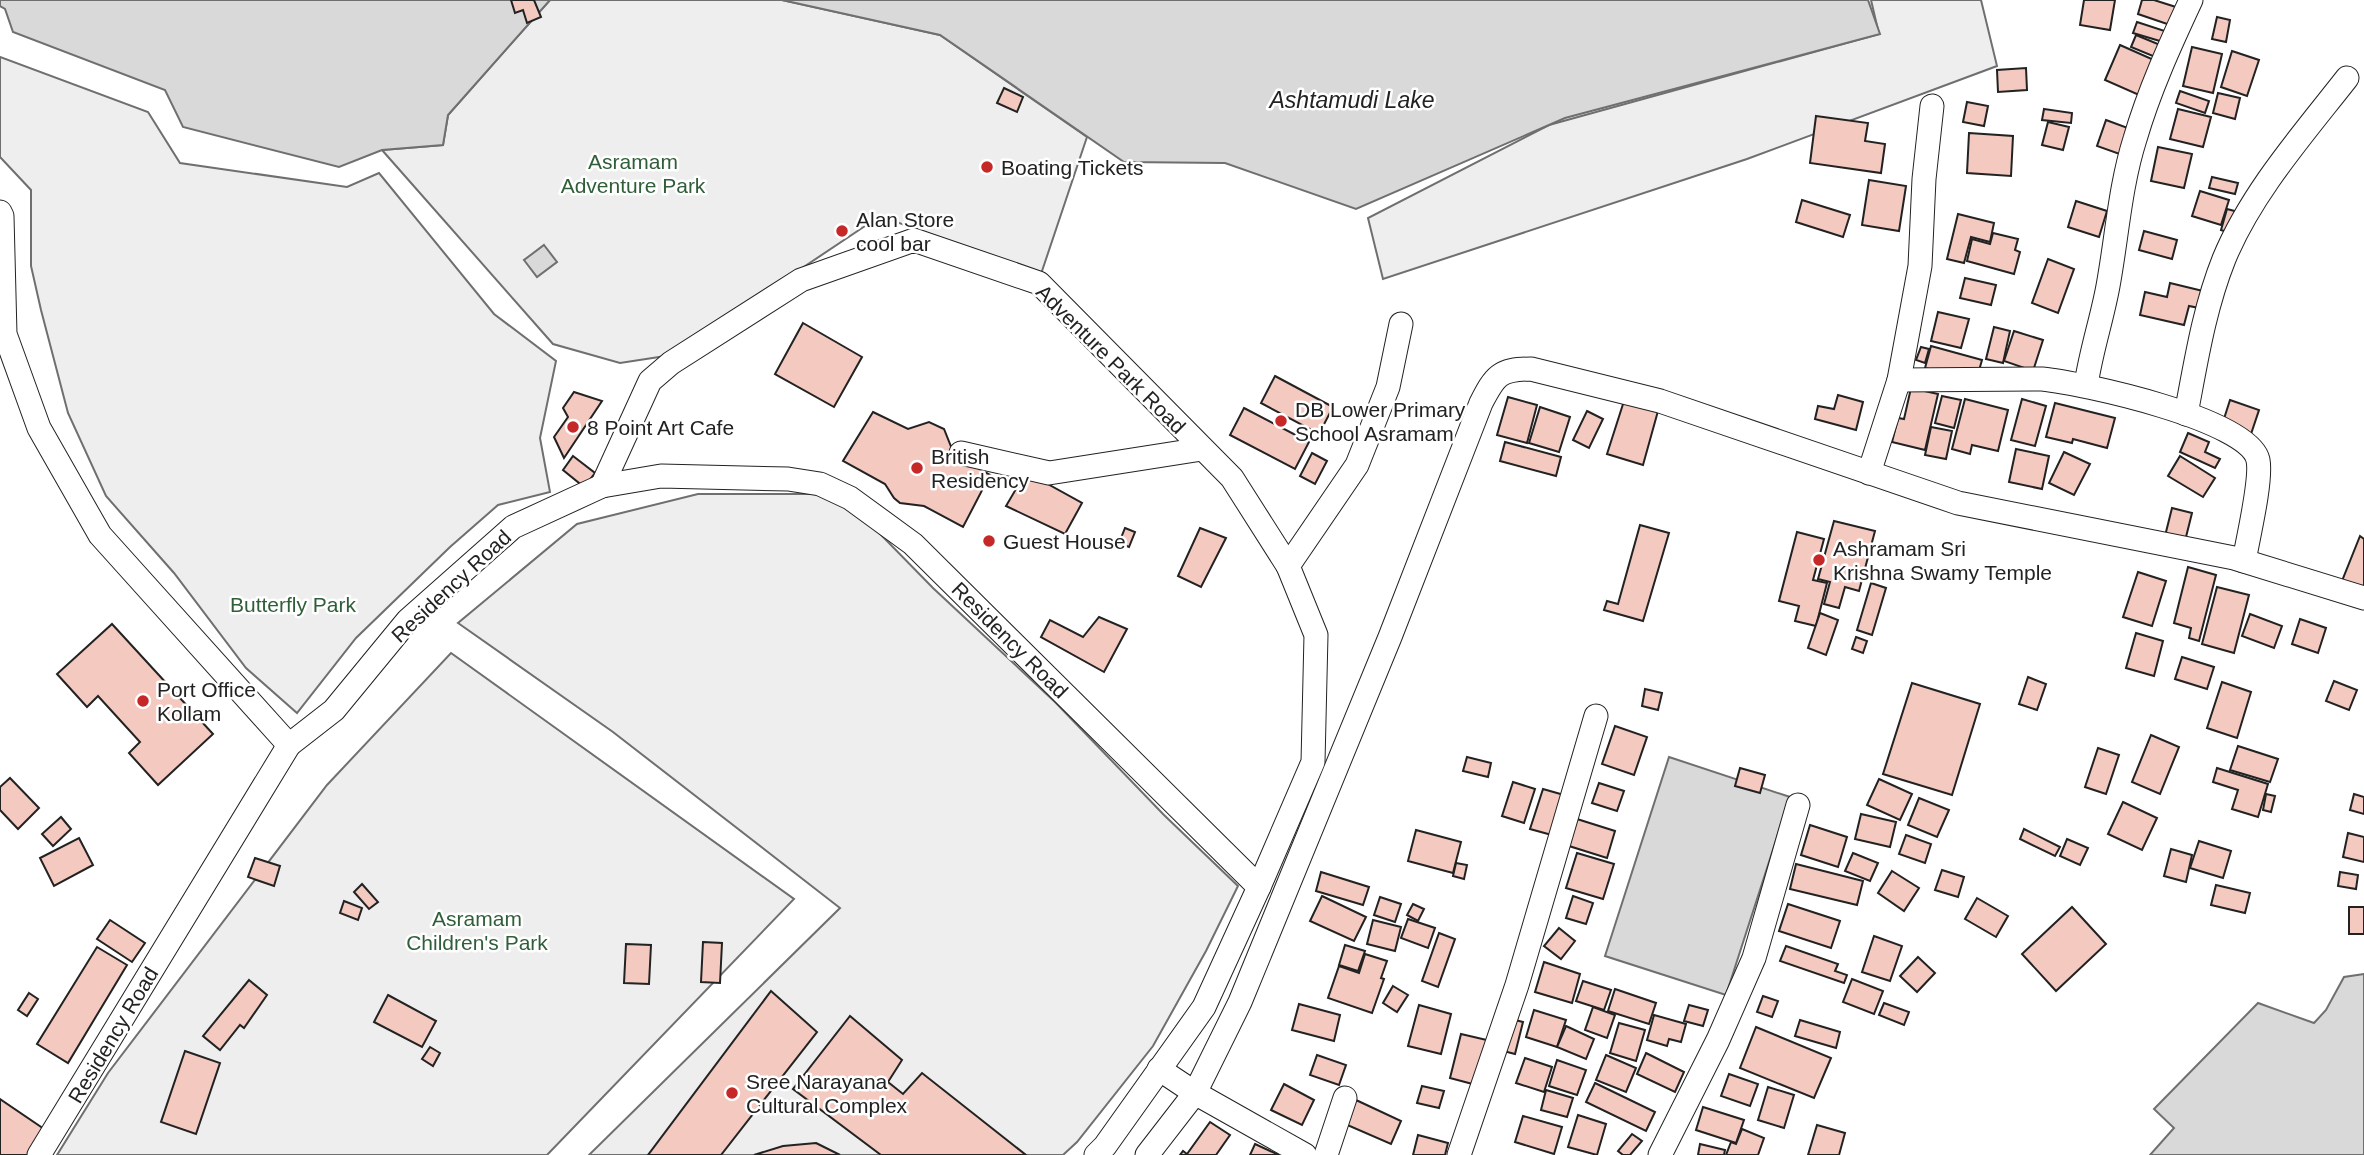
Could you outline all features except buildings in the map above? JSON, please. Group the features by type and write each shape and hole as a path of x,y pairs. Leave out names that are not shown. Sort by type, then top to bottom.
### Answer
{"street":[{"path":"2087,385 2089,363 2108,287 2134,139 2166,53 2191,0"},
{"path":"2186,414 2208,307 2225,257 2249,212 2292,148 2347,78"},
{"path":"1869,473 1899,380 1920,266 1924,179 1932,106"},
{"path":"0,212 5,334 40,428 100,535 289,745"},
{"name":"Adventure Park Road","path":"602,486 650,381 671,363 801,280 914,240 1039,283 1232,478 1288,566 1316,635 1313,762 1204,1007 1096,1155"},
{"path":"1288,566 1357,465 1388,387 1401,324"},
{"path":"1147,1155 1195,1093 1240,1002 1390,637 1481,403 1491,383 1500,374 1511,369 1531,369 1660,401 1958,503 2244,561 2364,598"},
{"path":"1899,380 2042,379 2087,385 2186,414 2221,429 2249,447 2258,458 2258,477 2244,561"},
{"path":"961,453 1049,473 1202,449"},
{"name":"Residency Road","path":"39,1155 289,745 334,710 408,620 513,527 602,486 661,476 788,479 820,484 850,498 912,544 1259,887"},
{"path":"1459,1155 1517,985 1596,716"},
{"path":"1660,1155 1718,1040 1754,958 1798,805"},
{"path":"1160,1069 1195,1093 1305,1155"},
{"path":"1326,1155 1345,1098"}],"green space":[{"name":"Asramam Adventure Park","path":"550,0 782,0 940,35 1087,137 1041,274 880,216 672,355 620,363 553,344 382,150 443,145 448,115"},
{"path":"1871,0 1981,0 1997,66 1747,159 1383,279 1368,218 1549,125 1879,34"},
{"name":"Butterfly Park","path":"0,57 148,112 180,163 347,187 379,173 494,314 556,361 540,438 550,492 498,505 450,547 356,638 297,713 246,668 174,573 106,496 68,413 31,266 31,190 0,157"},
{"path":"698,494 841,494 933,588 1055,702 1164,815 1238,886 1206,951 1153,1046 1077,1142 1063,1155 589,1155 840,908 613,732 458,623 577,524"},
{"name":"Asramam Children's Park","path":"451,653 794,899 547,1155 57,1155 108,1073 327,785"}],"water":[{"path":"0,0 550,0 448,115 443,145 382,150 339,167 183,127 165,90 13,32 5,9 0,6"},
{"name":"Ashtamudi Lake","path":"782,0 1868,0 1880,34 1565,118 1356,209 1225,163 1124,162 940,35"},
{"path":"544,245 557,262 537,277 524,260"},
{"path":"1669,757 1790,797 1726,995 1605,956"},
{"path":"2364,974 2364,1155 2150,1155 2174,1128 2154,1109 2258,1003 2314,1023 2326,1010 2344,977"}],"place":[{"name":"Boating Tickets","path":"987,167"},
{"name":"Alan Store cool bar","path":"842,231"},
{"name":"DB Lower Primary School Asramam","path":"1281,421"},
{"name":"8 Point Art Cafe","path":"573,427"},
{"name":"British Residency","path":"917,468"},
{"name":"Guest House","path":"989,541"},
{"name":"Ashramam Sri Krishna Swamy Temple","path":"1819,560"},
{"name":"Port Office Kollam","path":"143,701"},
{"name":"Sree Narayana Cultural Complex","path":"732,1093"}]}
